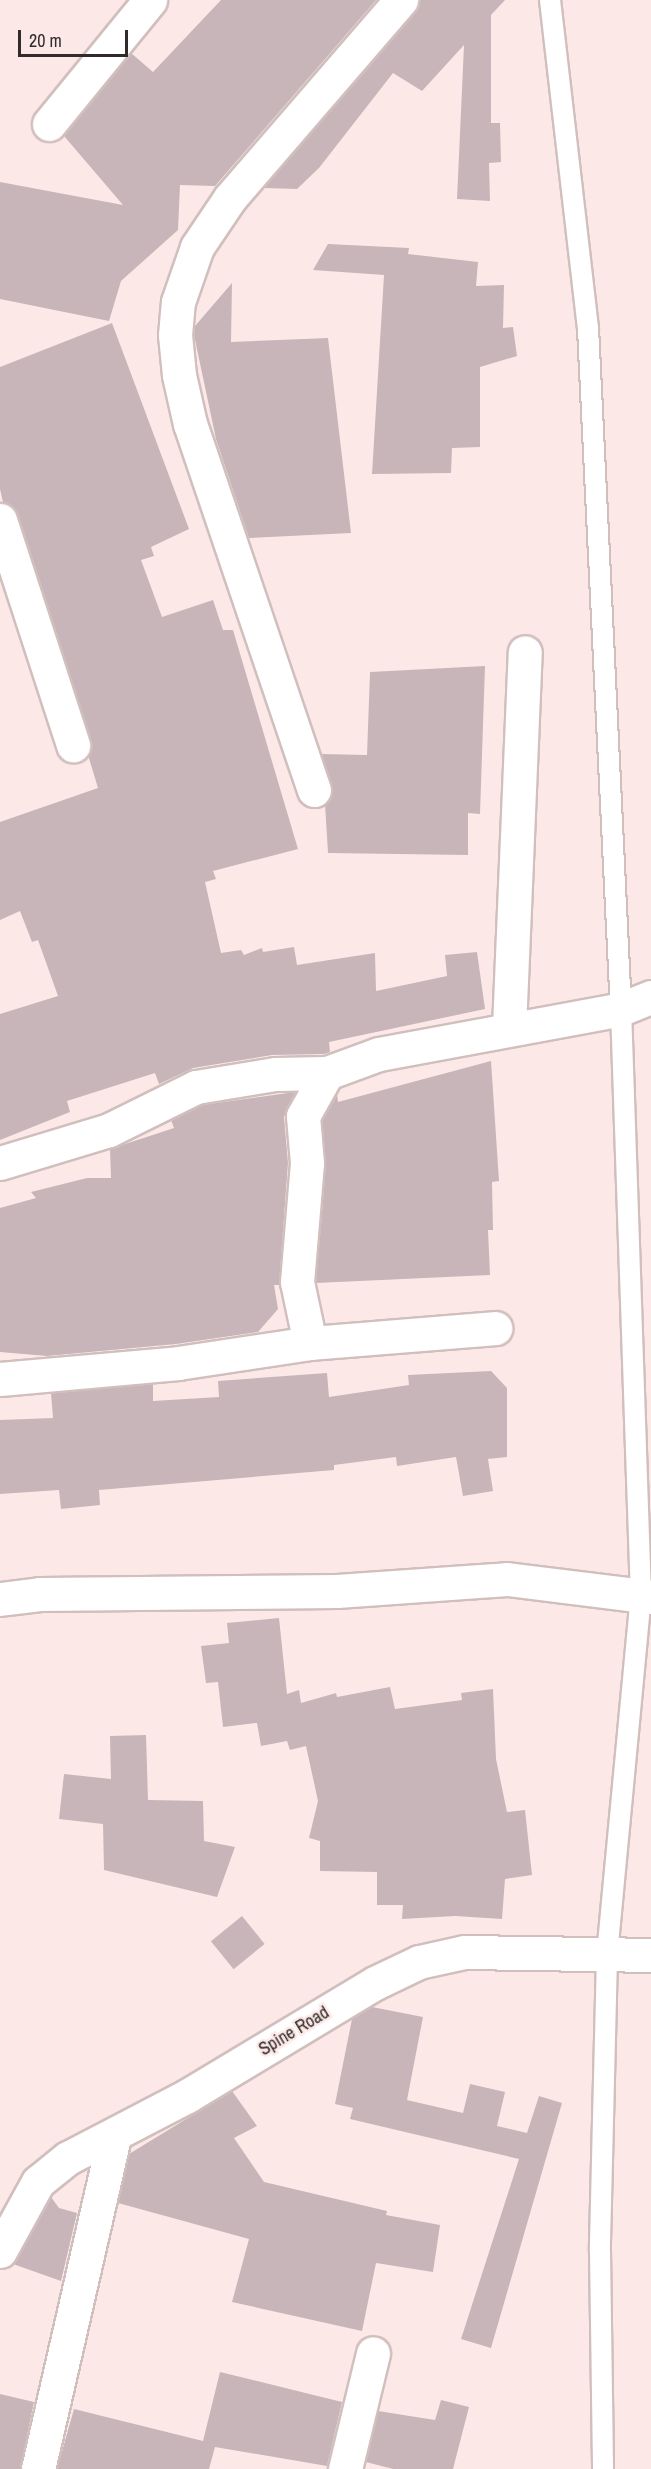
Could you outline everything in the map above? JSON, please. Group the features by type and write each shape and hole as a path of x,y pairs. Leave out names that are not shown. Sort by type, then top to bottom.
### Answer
{"street":[{"path":"49,124 150,0"},
{"path":"314,790 190,424 179,375 175,335 178,302 197,247 230,198 402,0"},
{"path":"0,520 73,745"},
{"path":"509,1028 525,652"},
{"path":"0,1163 109,1130 196,1087 275,1074 327,1073 379,1054 636,1003"},
{"path":"310,1343 297,1282 307,1162 303,1116 327,1073"},
{"path":"0,1379 189,1362 310,1343 495,1328"},
{"path":"0,1599 40,1594 337,1591 507,1579 646,1596"},
{"name":"Spine Road","path":"0,2251 38,2182 68,2158 188,2097 375,1983 419,1962 465,1952 608,1956 651,1954"},
{"path":"38,2469 114,2136"},
{"path":"345,2469 373,2353"}],"lane":[{"path":"550,0 588,328 636,1003 646,1596 608,1956 600,2251 603,2469"}],"building":[{"path":"221,0 376,0 215,186 180,185 178,230 121,281 109,321 0,299 0,182 123,205 64,136 131,53 153,72"},
{"path":"419,0 505,0 491,15 491,123 500,123 501,162 489,163 490,201 457,199 464,45 422,91 393,73 319,168 297,189 264,188 415,12"},
{"path":"328,244 409,248 408,254 478,262 476,286 504,285 503,328 513,327 517,356 480,367 480,447 452,448 451,473 372,474 384,275 313,270"},
{"path":"232,283 231,342 328,338 351,533 249,538 216,439 194,335 195,326"},
{"path":"112,323 189,529 151,547 154,556 141,560 162,617 213,600 223,630 233,630 298,849 213,871 216,879 205,882 221,953 241,950 244,955 262,948 263,952 294,947 297,965 375,953 376,991 447,976 445,955 477,952 485,1009 329,1042 330,1052 324,1054 272,1055 193,1068 159,1084 155,1073 67,1101 70,1112 0,1140 0,1014 58,996 38,940 32,942 20,911 0,920 0,822 98,788 88,755 91,739 18,514 3,502 0,489 0,367"},
{"path":"485,666 480,814 468,813 468,855 328,853 325,804 332,793 322,754 367,755 370,672"},
{"path":"491,1061 499,1181 492,1182 493,1230 488,1230 490,1275 316,1283 326,1164 322,1120 337,1094 338,1102"},
{"path":"295,1092 284,1117 288,1163 279,1285 274,1285 278,1309 258,1332 176,1344 47,1356 0,1352 0,1208 36,1198 31,1192 87,1178 111,1178 110,1149 174,1128 171,1120 202,1105"},
{"path":"491,1371 507,1388 507,1457 488,1459 493,1491 463,1496 456,1457 397,1466 396,1457 334,1465 334,1470 99,1490 100,1505 61,1509 59,1490 0,1494 0,1420 53,1418 51,1393 153,1384 153,1401 219,1397 218,1381 327,1373 329,1397 409,1385 408,1375"},
{"path":"279,1618 287,1694 299,1690 301,1703 336,1693 337,1697 390,1687 395,1709 462,1700 461,1693 493,1689 496,1759 507,1812 525,1810 532,1875 505,1879 502,1919 455,1916 402,1919 403,1905 377,1905 377,1872 320,1871 320,1841 309,1838 318,1801 306,1746 290,1750 287,1741 261,1746 257,1723 223,1727 218,1682 206,1683 201,1646 229,1643 227,1623"},
{"path":"146,1735 148,1800 203,1801 204,1841 235,1847 217,1897 104,1870 103,1824 59,1819 64,1774 111,1779 110,1736"},
{"path":"242,1916 265,1944 234,1969 211,1941"},
{"path":"372,2007 423,2017 407,2100 463,2113 470,2084 505,2092 497,2126 527,2133 539,2096 562,2103 491,2348 461,2339 519,2159 350,2119 353,2108 335,2104 352,2019"},
{"path":"232,2091 257,2126 234,2138 264,2182 387,2211 386,2215 440,2225 433,2272 376,2263 362,2331 232,2302 249,2239 118,2203 129,2154"},
{"path":"51,2197 59,2208 77,2213 61,2281 13,2264"},
{"path":"220,2372 342,2402 327,2466 215,2447 209,2469 57,2469 74,2409 203,2441"},
{"path":"0,2394 34,2402 20,2469 0,2469"},
{"path":"441,2400 469,2407 453,2469 393,2469 366,2462 378,2411 435,2420"}]}
